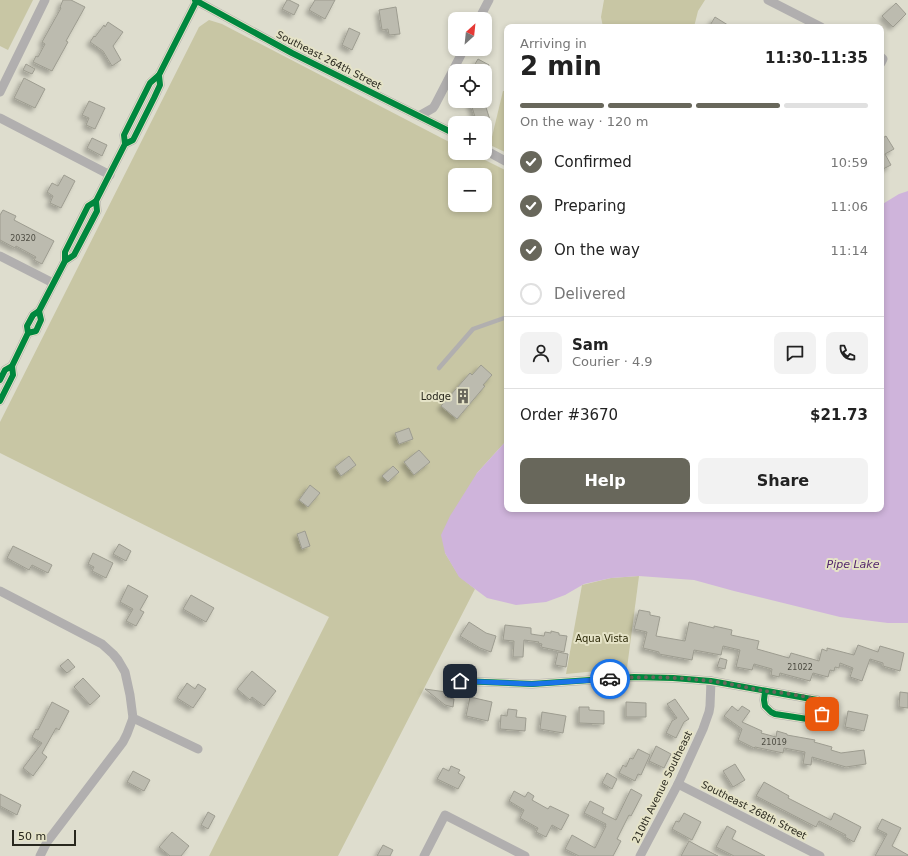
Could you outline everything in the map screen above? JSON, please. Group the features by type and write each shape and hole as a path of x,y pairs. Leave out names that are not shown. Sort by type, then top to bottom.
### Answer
{"street":[{"path":"0,92 45,0"},
{"path":"0,401 13,375 12,366 28,333 36,330 41,320 39,311 53,283 65,261 74,255 97,211 96,201 125,144 133,140 154,98 160,85 159,75 196,0"},
{"name":"Southeast 264th Street","path":"196,0 292,53 448,130"},
{"path":"483,12 489,0"},
{"path":"768,0 782,3 817,24"},
{"path":"419,116 435,105 460,56"},
{"path":"0,118 110,175"},
{"path":"492,154 504,160"},
{"path":"0,256 53,283"},
{"path":"0,380 5,370 12,366"},
{"path":"0,591 102,644 118,660 125,672 130,695 133,718 123,742 47,842 40,856"},
{"path":"460,681 532,684 634,677 711,681 765,691 780,692 817,700 822,704 823,709 821,717 814,720 775,714 768,710 765,706 765,691"},
{"name":"210th Avenue Southeast","path":"640,856 678,784 707,718 710,706 711,681"},
{"path":"133,718 198,749"},
{"name":"Southeast 268th Street","path":"678,784 820,856"},
{"path":"424,856 445,815 525,856"}],"lane":[{"path":"439,368 473,329 504,318"}],"green space":[{"path":"0,0 33,0 8,50 0,46"},
{"path":"604,0 705,0 698,11 695,24 602,24 601,17"},
{"path":"209,20 222,24 448,141 448,160 485,160 504,170 504,443 477,473 445,553 459,576 475,589 338,856 209,856 329,617 0,453 0,422 199,27"},
{"path":"503,91 504,91 504,152 492,146 492,137"},
{"name":"Aqua Vista","path":"639,576 627,668 566,674 582,585 611,578"}],"water":[{"name":"Pipe Lake","path":"908,191 908,623 888,623 840,617 694,580 639,576 611,578 584,584 565,595 546,602 516,605 487,598 459,577 445,553 441,535 450,516 477,473 504,443 504,512 884,512 884,203 899,194"}],"building":[{"path":"63,0 71,0 85,7 66,41 68,42 52,71 33,62 36,56 38,57 45,44 42,42 61,8 60,7"},
{"path":"287,0 299,5 294,15 282,9"},
{"path":"315,0 335,0 325,19 309,10"},
{"path":"896,3 906,14 893,27 882,16"},
{"path":"396,7 400,34 389,35 388,29 382,30 379,10"},
{"path":"715,17 726,24 711,24"},
{"path":"108,22 123,32 113,46 121,60 112,66 103,51 90,42"},
{"path":"349,28 360,33 352,50 342,45"},
{"path":"478,59 487,64 475,64"},
{"path":"26,64 35,69 32,74 23,70"},
{"path":"24,78 45,89 35,108 14,98"},
{"path":"89,101 105,108 95,129 86,125 89,118 82,115"},
{"path":"472,108 486,108 489,116 475,116"},
{"path":"886,136 894,149 885,154 891,165 884,168 884,137"},
{"path":"92,138 107,145 102,156 87,148"},
{"path":"64,175 75,181 61,208 50,203 53,196 47,192 52,183 58,186"},
{"path":"3,210 16,216 14,220 54,241 42,264 34,260 36,257 16,246 15,248 0,240 0,215"},
{"name":"Lodge","path":"481,365 492,375 483,385 485,386 457,419 441,406 470,373 472,375"},
{"path":"409,428 413,439 399,444 395,433"},
{"path":"419,450 430,462 414,475 404,462"},
{"path":"349,456 356,465 341,476 335,467"},
{"path":"393,466 399,472 388,482 382,476"},
{"path":"310,485 320,493 308,507 299,500"},
{"path":"305,531 310,546 302,549 297,534"},
{"path":"119,544 131,551 126,561 113,554"},
{"path":"13,546 52,565 48,573 32,565 29,570 7,558"},
{"path":"93,553 113,563 106,578 92,571 94,567 88,564"},
{"path":"128,585 148,596 140,610 144,612 136,626 126,621 133,609 120,602"},
{"path":"191,595 214,608 206,622 183,609"},
{"path":"639,610 650,612 650,615 660,617 656,636 685,641 689,622 714,628 714,626 732,630 731,635 759,641 757,649 789,658 791,653 819,661 822,649 827,651 827,648 854,655 858,645 878,652 880,646 904,653 900,671 883,666 883,663 870,659 862,681 850,677 853,668 840,663 839,668 835,667 834,671 830,670 828,677 813,673 810,681 780,673 779,677 771,675 772,669 754,664 752,670 736,667 740,650 723,646 721,655 694,650 692,660 659,654 659,652 643,648 647,632 634,629"},
{"path":"469,622 486,633 496,636 491,652 480,648 460,636"},
{"path":"505,625 531,628 531,634 544,636 545,632 551,633 551,631 559,633 559,635 567,636 564,652 541,647 542,644 538,643 539,642 524,640 523,657 513,657 514,641 503,640"},
{"path":"558,652 568,654 566,667 555,665"},
{"path":"720,658 727,660 725,669 717,667"},
{"path":"68,659 75,667 67,673 60,666"},
{"path":"252,671 276,691 264,706 252,697 250,700 237,689"},
{"path":"83,678 100,696 90,705 74,687"},
{"path":"187,683 195,689 198,684 206,689 193,708 177,698"},
{"path":"425,689 446,692 445,697 454,699 453,707 445,705"},
{"path":"900,692 908,693 908,708 899,707"},
{"path":"470,697 492,702 488,721 466,716"},
{"path":"675,699 689,719 684,722 676,738 666,733 672,721 677,718 667,704"},
{"path":"52,702 69,711 59,730 56,728 42,753 47,757 33,776 23,768 42,743 32,737 36,729 38,730"},
{"path":"626,702 646,703 646,717 626,717"},
{"path":"732,706 738,711 742,706 750,711 742,722 762,731 761,733 776,737 777,731 787,735 815,740 814,742 832,747 831,750 841,753 864,750 866,764 846,767 812,757 811,765 803,764 805,752 784,748 783,753 754,748 738,740 742,729 724,716"},
{"path":"579,707 589,707 589,710 604,711 604,724 579,723"},
{"path":"508,709 517,710 516,717 526,718 525,731 500,729 501,715 507,716"},
{"path":"848,711 868,715 864,731 845,727"},
{"path":"542,712 566,716 563,733 540,729"},
{"path":"656,746 671,754 664,768 649,761"},
{"path":"638,749 650,755 641,775 638,774 635,781 619,773 623,765 626,767 630,758 633,759"},
{"path":"735,764 745,780 733,787 723,771"},
{"path":"451,766 460,770 458,773 465,777 458,789 437,779 443,768 449,771"},
{"path":"133,771 150,780 144,791 127,782"},
{"path":"607,773 617,779 612,789 602,783"},
{"path":"764,782 789,796 788,798 831,820 834,813 861,827 854,842 845,837 846,835 819,821 816,827 756,796"},
{"path":"631,789 642,795 631,816 629,815 617,839 621,841 613,856 579,856 565,849 572,835 595,848 606,824 584,813 590,801 604,808 602,813 616,820"},
{"path":"514,791 525,797 528,792 534,796 532,800 548,809 550,806 569,815 561,830 552,825 546,837 536,832 538,828 520,818 524,810 509,801"},
{"path":"0,794 21,805 17,815 0,806"},
{"path":"208,812 215,816 208,829 201,825"},
{"path":"684,813 701,822 692,840 672,829 676,821 679,822"},
{"path":"882,819 901,828 892,846 908,856 875,856 887,834 877,829"},
{"path":"727,826 736,831 732,839 765,856 734,856 716,847"},
{"path":"172,832 189,846 181,856 170,856 159,847"},
{"path":"689,841 700,847 718,856 681,856"},
{"path":"383,845 393,850 390,856 377,856"}],"cycle path":[{"path":"195,0 292,53 448,131"},
{"path":"159,75 197,0"},
{"path":"96,201 125,144 124,135 150,83 159,75 160,85 154,98 133,140 125,144"},
{"path":"39,311 65,261 65,252 88,206 96,201 97,211 74,255 65,261"},
{"path":"12,366 28,333 27,326 33,315 39,311 41,320 36,331 28,333"},
{"path":"0,380 5,370 12,366 13,375 0,401"},
{"path":"460,681 532,684 634,677 711,681 817,700 822,705 823,714 818,719 814,720 775,714 765,706 765,691"}],"way so far":[{"path":"610,679 634,677 673,678 711,681 765,691 780,692 817,700 822,704 822,714"}],"place":[{"name":"Lodge","path":"463,396"}],"route":[{"path":"460,681 532,684 610,679"}]}
